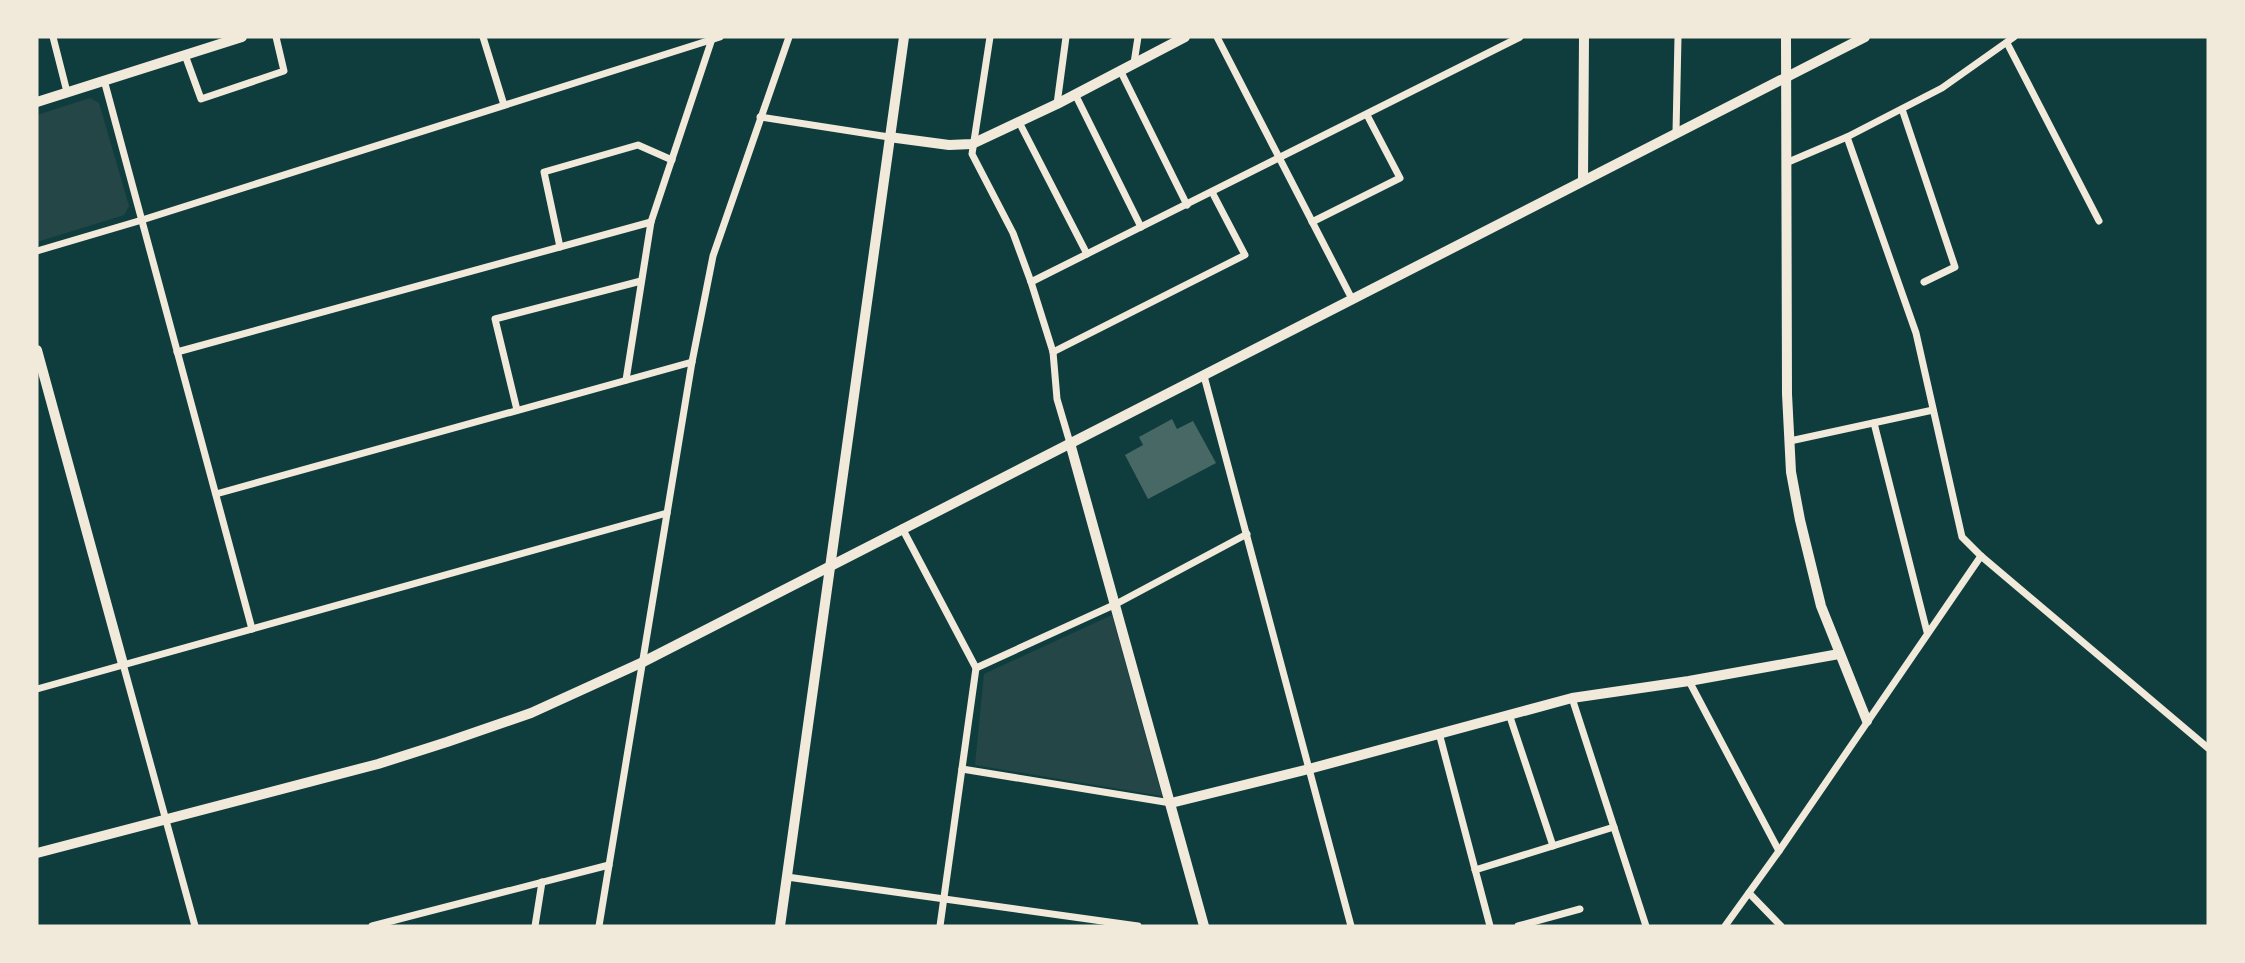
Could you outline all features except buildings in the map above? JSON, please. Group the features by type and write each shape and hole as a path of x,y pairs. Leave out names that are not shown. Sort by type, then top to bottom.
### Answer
{"main road":[{"path":"780,926 904,37"}],"street":[{"path":"53,37 67,92"},
{"path":"37,102 242,37"},
{"path":"185,55 201,99 284,71 276,37"},
{"path":"483,37 504,105"},
{"path":"599,926 692,362 713,256 789,37"},
{"path":"990,37 972,154 1013,233 1053,352 1057,399 1204,926"},
{"path":"1057,104 1066,37"},
{"path":"1135,63 1138,37"},
{"path":"760,117 949,145 972,144 1057,104 1185,37"},
{"path":"1217,37 1352,299"},
{"path":"1031,282 1520,37"},
{"path":"1583,179 1584,37"},
{"path":"1676,132 1678,37"},
{"path":"1786,37 1786,381 1791,472 1821,606 1867,721"},
{"path":"37,853 378,764 543,708 643,662 1865,37"},
{"path":"37,251 716,38"},
{"path":"626,380 650,222 716,38"},
{"path":"1786,163 1847,137 1942,88 2011,40 2099,221"},
{"path":"1121,70 1186,205"},
{"path":"104,80 252,629"},
{"path":"1075,94 1141,227"},
{"path":"1902,109 1955,267 1924,282"},
{"path":"1312,222 1400,178 1367,115"},
{"path":"1019,122 1087,254"},
{"path":"1847,137 1916,333 1962,537 2208,748"},
{"path":"560,247 544,172 638,145 672,160"},
{"path":"1053,352 1245,255 1212,192"},
{"path":"177,352 650,222"},
{"path":"517,410 495,319 641,281"},
{"path":"37,350 195,926"},
{"path":"216,494 692,362"},
{"path":"1204,376 1351,926"},
{"path":"1790,441 1933,410"},
{"path":"1874,423 1927,632"},
{"path":"37,689 667,513"},
{"path":"902,528 976,668 940,926"},
{"path":"976,668 1116,604 1247,534"},
{"path":"1724,926 1779,852 1981,556"},
{"path":"962,769 1171,803 1572,698 1689,681 1839,654"},
{"path":"1689,681 1779,852"},
{"path":"1572,698 1646,926"},
{"path":"1510,714 1553,846"},
{"path":"1439,733 1490,926"},
{"path":"1475,870 1614,827"},
{"path":"372,926 609,865"},
{"path":"787,877 1139,926"},
{"path":"535,926 542,882"},
{"path":"1749,893 1781,926"},
{"path":"1518,926 1580,909"}],"shaded area":[{"path":"90,98 99,103 129,206 124,215 37,242 37,115"},
{"path":"1112,615 1162,796 975,765 984,674"}]}
